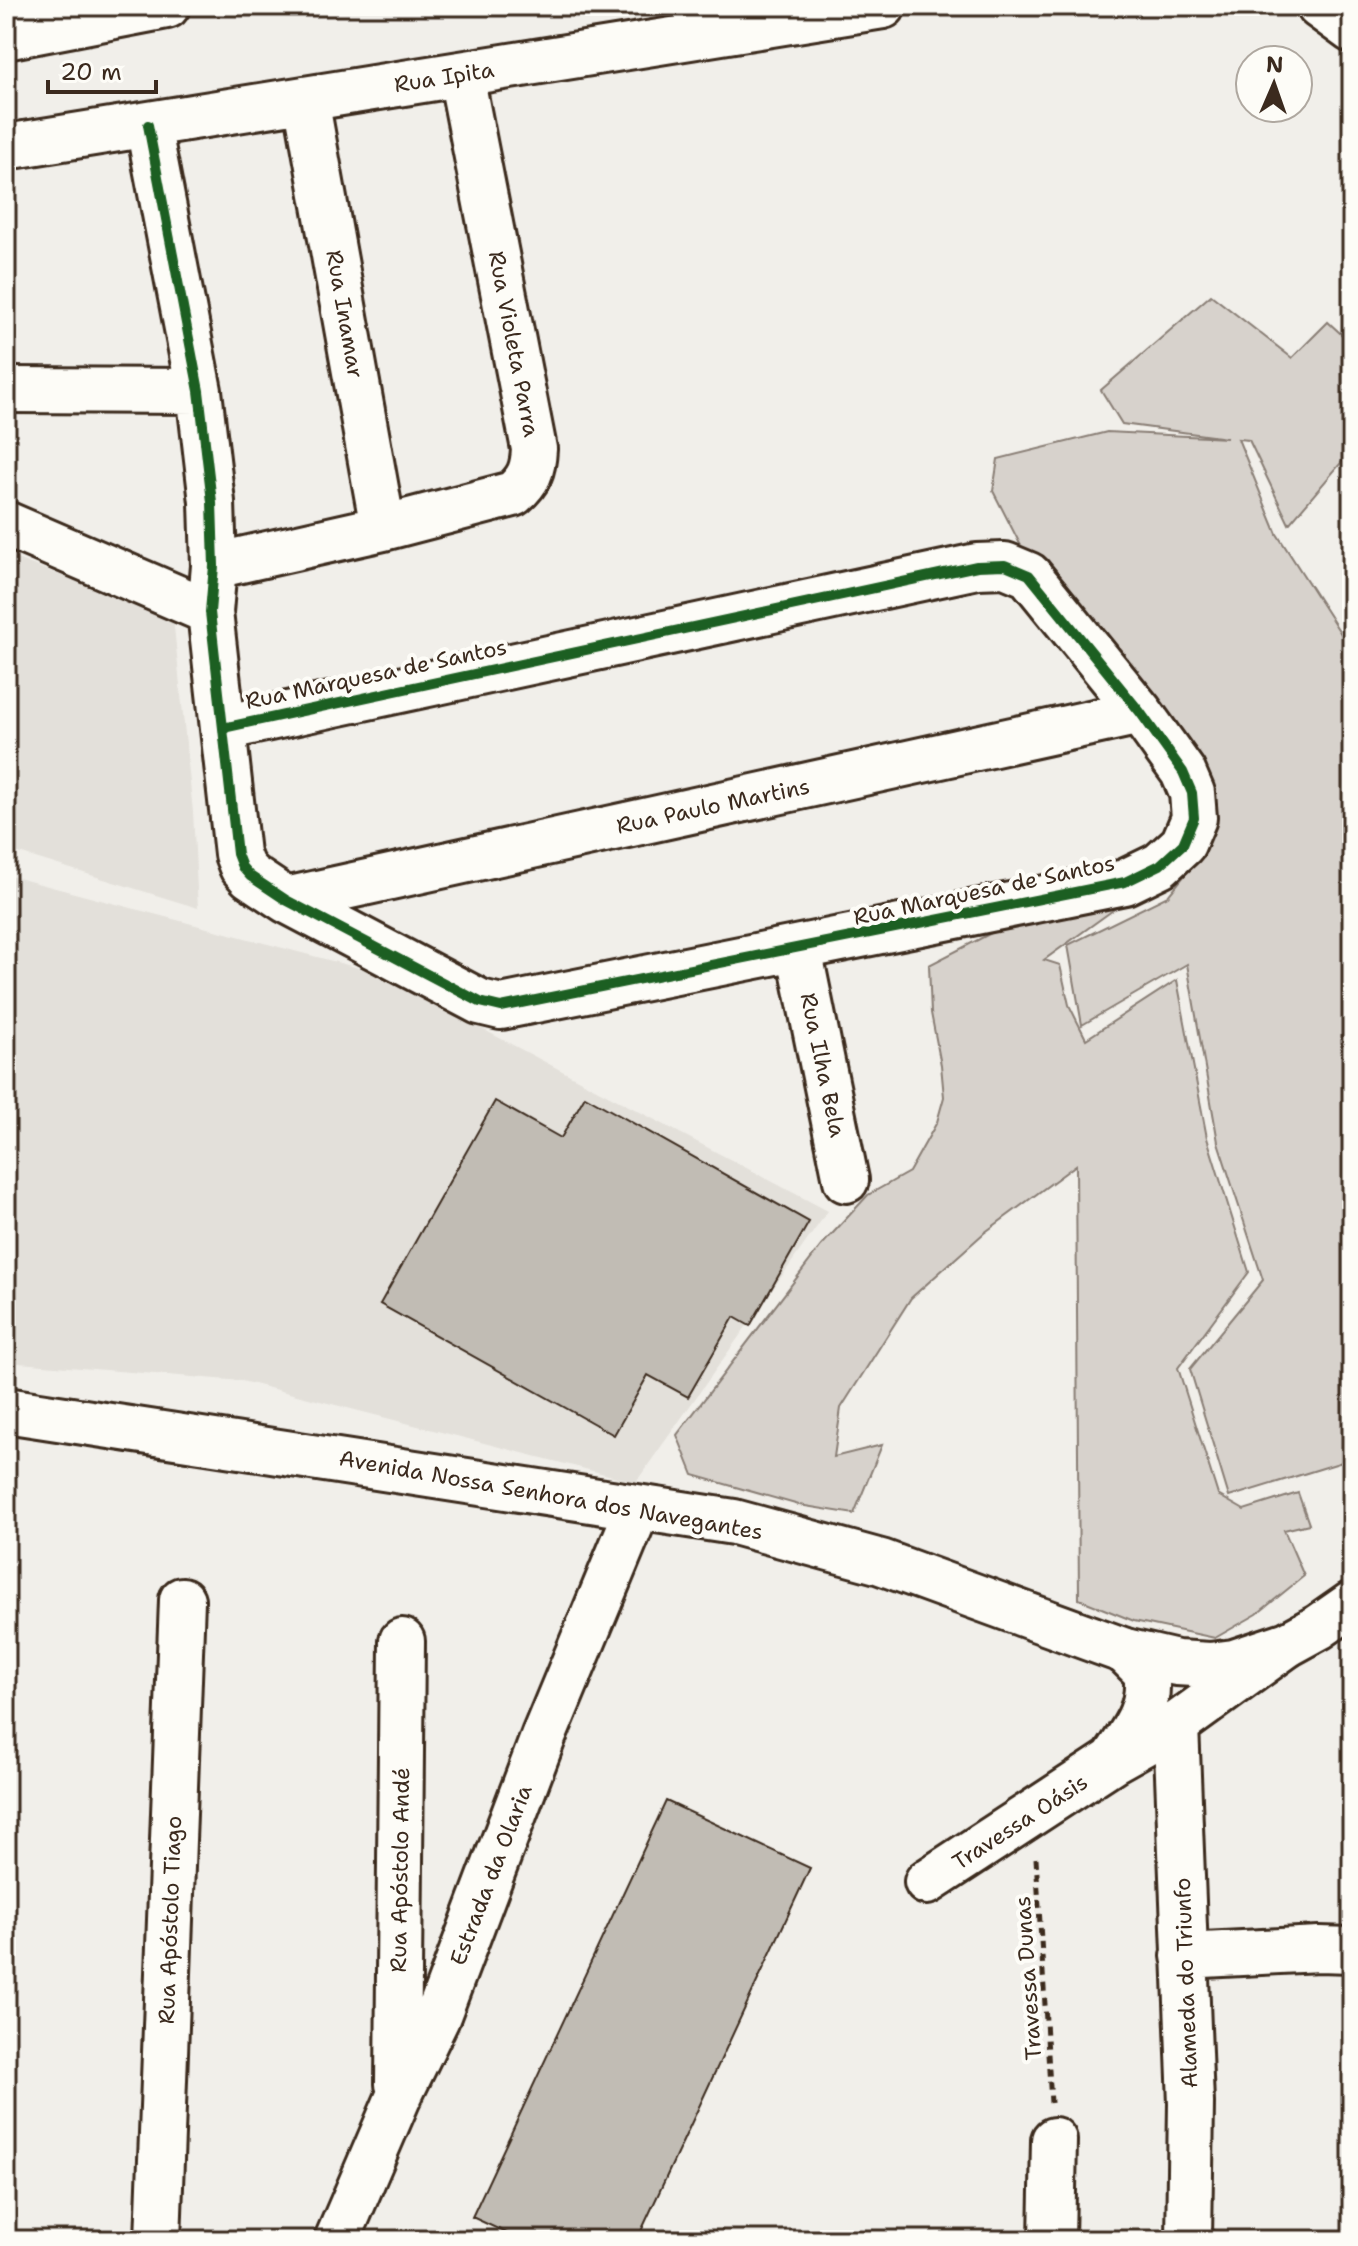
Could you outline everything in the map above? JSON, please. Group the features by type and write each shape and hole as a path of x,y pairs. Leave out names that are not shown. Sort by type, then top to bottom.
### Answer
{"street":[{"path":"6,37 167,6"},
{"name":"Rua Ipita","path":"6,147 883,6"},
{"path":"1319,6 1352,30"},
{"name":"Rua Violeta Parra","path":"214,566 383,528 513,494 526,482 533,467 534,449 461,75"},
{"name":"Rua Inamar","path":"306,99 383,528"},
{"name":"Rua Marquesa de Santos","path":"148,125 199,391 212,502 214,566 210,612 237,854 250,876 286,900 480,1002 501,1007 1125,882 1160,865 1183,844 1194,818 1192,793 1183,772 1140,712 1029,575 1005,565 977,566 223,728"},
{"path":"6,390 199,391"},
{"path":"6,524 210,612"},
{"name":"Rua Paulo Martins","path":"286,900 1140,712"},
{"name":"Rua Ilha Bela","path":"799,949 846,1180"},
{"name":"Avenida Nossa Senhora dos Navegantes","path":"6,1410 734,1522 881,1562 1125,1651 1177,1663 1210,1665 1234,1662 1288,1644 1352,1604"},
{"name":"Estrada da Olaria","path":"337,2240 398,2098 437,2018 544,1735 638,1508"},
{"name":"Rua Apóstolo Tiago","path":"158,2240 182,1600"},
{"name":"Rua Apóstolo Andé","path":"398,2098 402,1641"},
{"name":"Travessa Oásis","path":"927,1882 1112,1761 1176,1725 1288,1644"},
{"name":"Travessa Oásis","path":"1112,1761 1140,1719 1147,1697 1146,1672 1125,1651"},
{"name":"Alameda do Triunfo","path":"1176,1725 1191,2103 1189,2240"},
{"path":"1184,1956 1352,1950"},
{"path":"1052,2240 1054,2140"}],"shaded area":[{"path":"1211,295 1292,358 1328,322 1352,344 1352,450 1289,524 1249,440 1238,439 1277,534 1352,651 1352,941 1345,977 1352,996 1352,1459 1229,1497 1190,1369 1263,1280 1218,1142 1187,964 1082,1025 1068,945 1168,896 1206,849 1214,805 1201,757 1144,700 1022,548 993,491 998,459 1107,432 1227,438 1122,424 1101,390"},
{"path":"6,555 173,617 193,812 198,908 6,849"},
{"path":"6,875 374,972 828,1211 636,1482 242,1381 6,1362"},
{"path":"1116,908 1044,960 1060,965 1069,1005 1086,1039 1177,980 1207,1138 1249,1272 1178,1368 1218,1495 1244,1510 1298,1493 1309,1524 1284,1530 1304,1576 1257,1614 1215,1638 1134,1621 1079,1599 1076,1165 984,1233 911,1298 841,1408 834,1457 882,1445 854,1514 799,1505 693,1475 677,1435 821,1246 868,1195 909,1172 937,1122 944,1097 931,1013 929,965 997,930 1056,916"}],"building":[{"path":"585,1096 809,1222 750,1326 734,1317 688,1397 648,1375 614,1435 380,1304 495,1101 561,1138"},
{"path":"666,1801 810,1868 637,2240 522,2240 472,2217"}],"cycle path":[{"path":"148,125 199,391 212,502 214,566 210,612 237,854 250,876 286,900 480,1002 501,1007 1125,882 1160,865 1183,844 1194,818 1192,793 1183,772 1140,712 1029,575 1005,565 977,566 223,728"}]}
